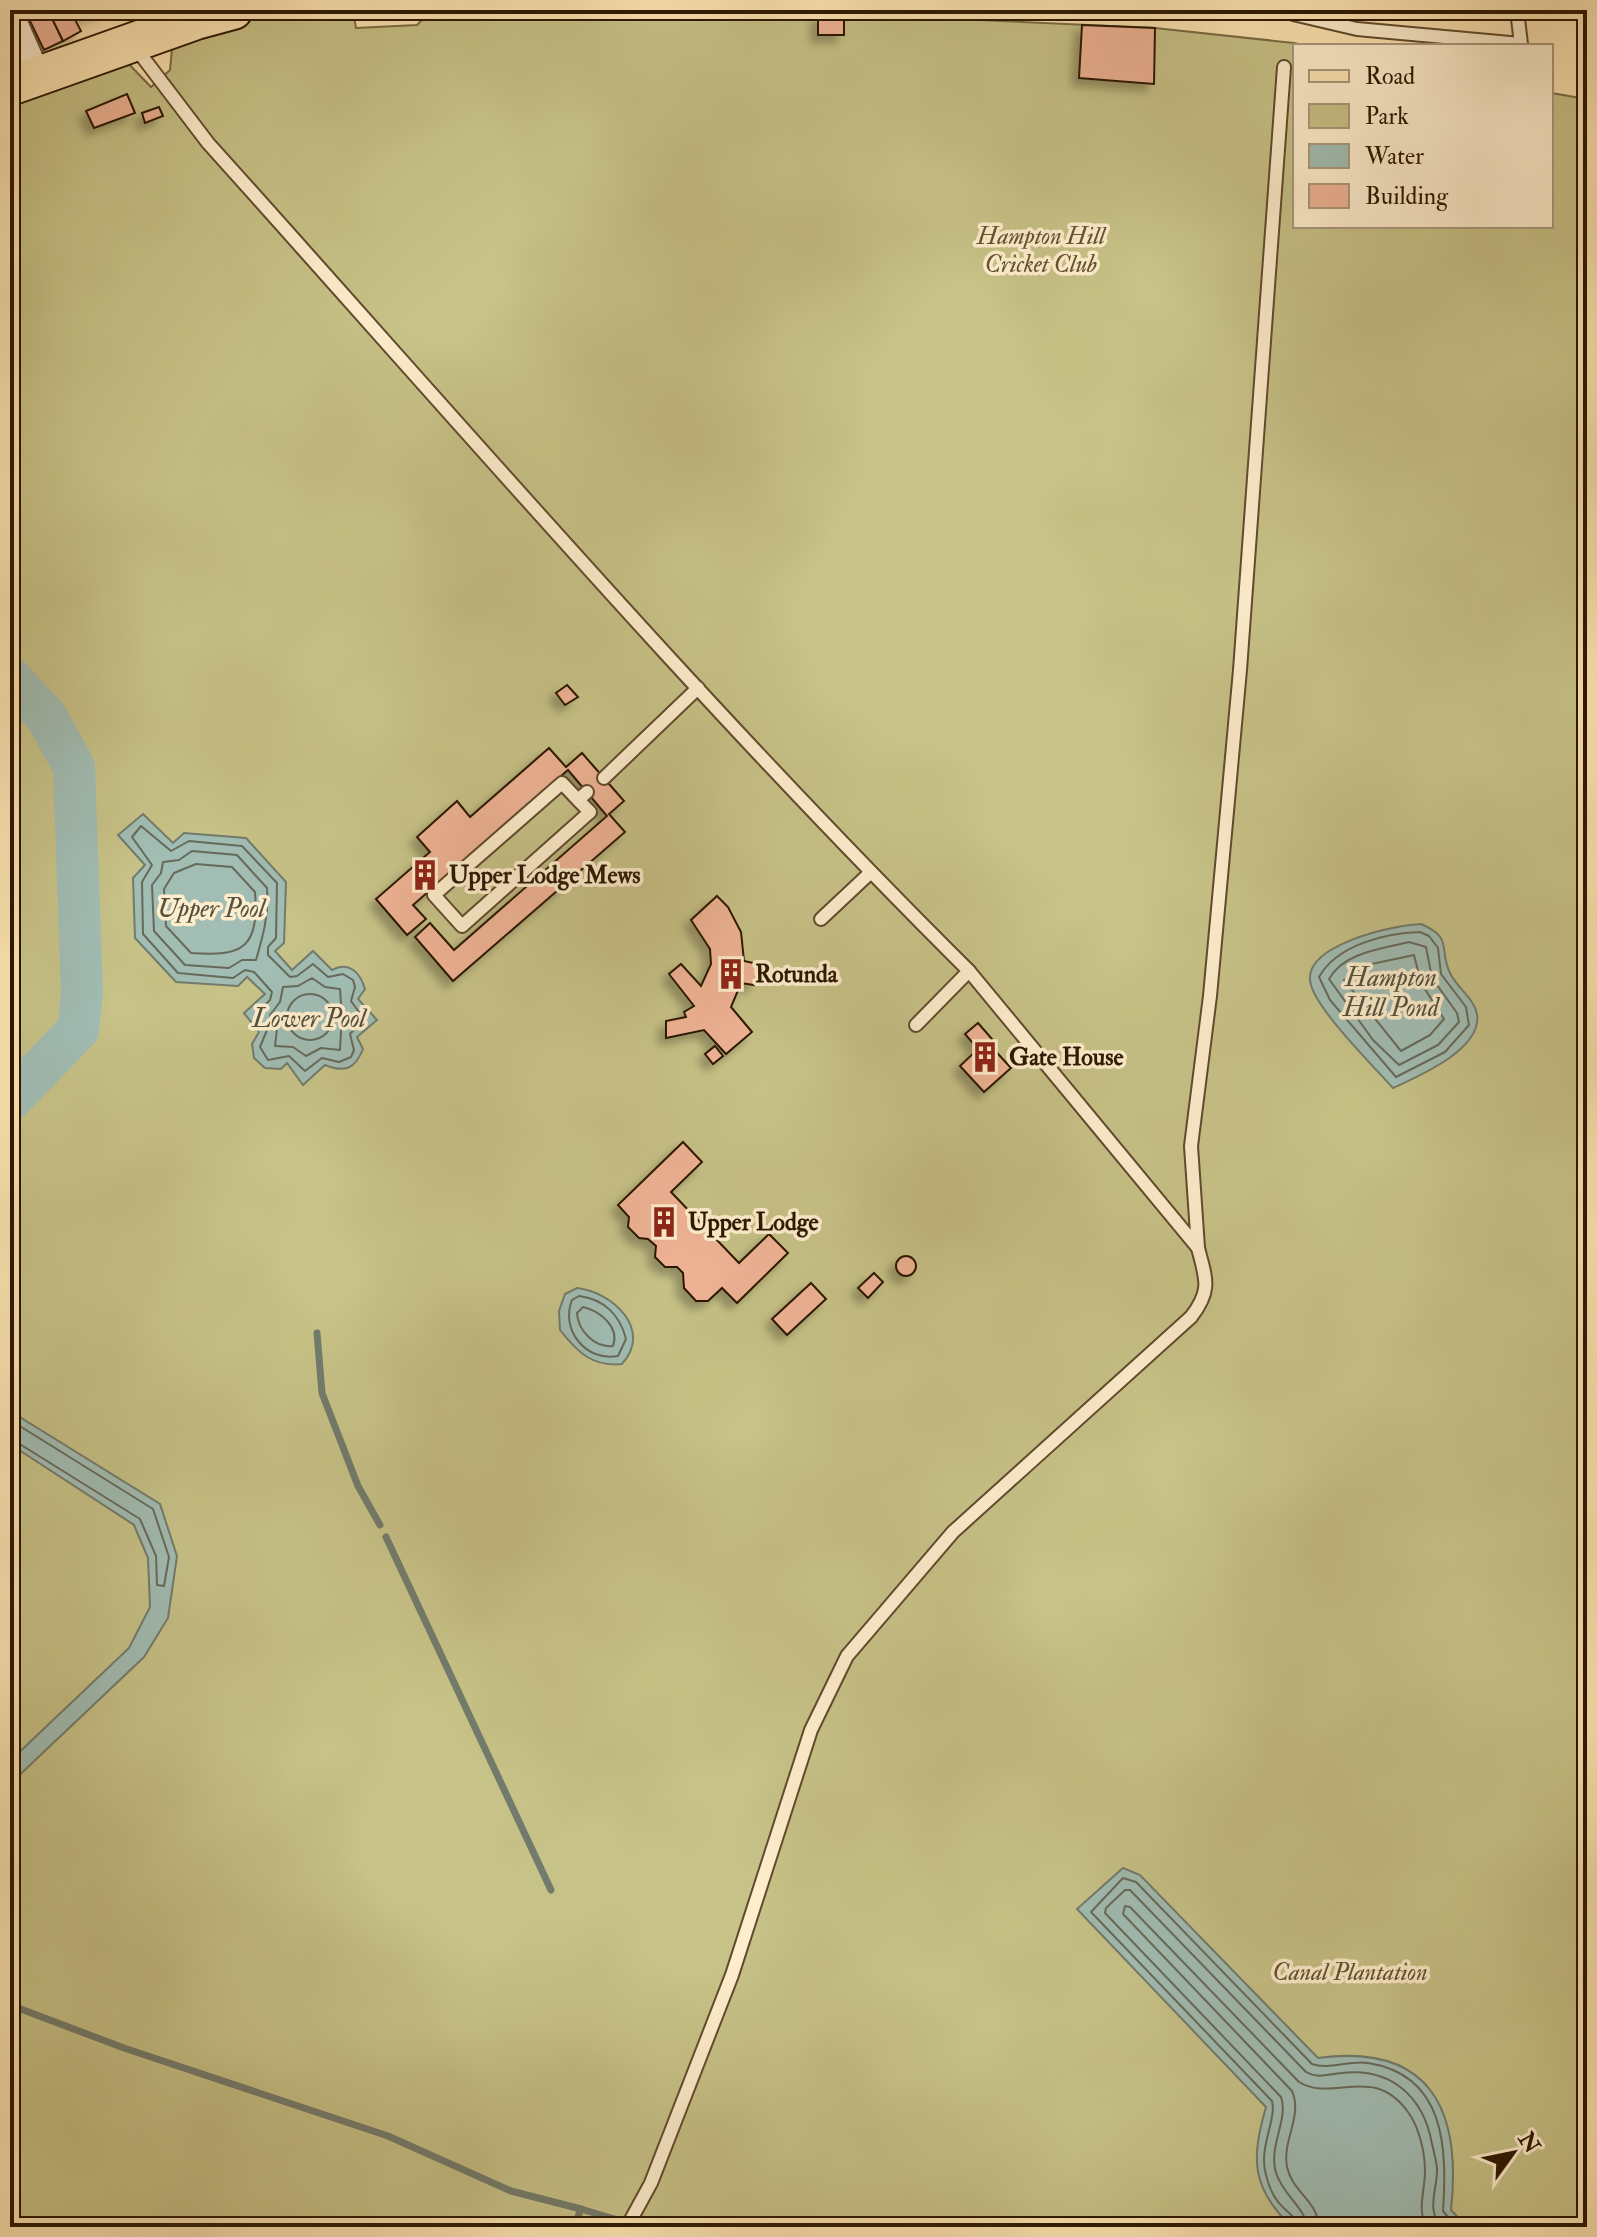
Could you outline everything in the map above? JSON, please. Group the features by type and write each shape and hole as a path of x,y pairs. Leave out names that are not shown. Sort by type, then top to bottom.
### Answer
{"main road":[{"path":"24,80 233,10"}],"street":[{"path":"10,11 24,80"}],"lane":[{"path":"1293,10 1293,14 1357,29 1521,44 1517,10"},
{"path":"132,43 208,143 698,688 870,873 969,971 1198,1248"},
{"path":"627,2227 651,2183 732,1975 811,1730 847,1656 953,1532 1191,1317 1204,1299 1207,1283 1198,1248 1191,1146 1207,1026 1240,670 1284,67"},
{"path":"604,778 698,688"},
{"path":"562,783 583,796 590,812 462,926 434,895 562,783"},
{"path":"821,919 870,873"},
{"path":"916,1025 969,971"}],"green space":[{"path":"270,10 353,10 356,28 417,25 432,10 510,10 516,18 759,10 1155,28 1294,43 1298,44 1293,44 1293,228 1553,228 1553,93 1587,99 1587,2227 10,2227 10,94 123,58 151,87 170,70 173,38"}],"water":[{"name":"Upper Pool","path":"143,814 173,843 184,833 246,838 286,882 284,943 275,951 292,970 313,951 332,970 344,967 353,970 365,989 358,999 377,1020 357,1037 363,1049 353,1065 338,1069 325,1065 303,1085 287,1063 281,1069 265,1068 254,1058 252,1044 259,1032 244,1013 265,994 247,977 238,986 176,982 135,938 133,878 145,865 118,835"},
{"name":"Hampton Hill Pond","path":"1421,924 1442,939 1450,973 1475,1008 1476,1027 1470,1039 1447,1060 1393,1088 1324,1009 1311,985 1311,971 1319,959 1352,940 1391,928"},
{"path":"66,990 82,993 94,1001 93,1029 10,1116 10,1084 68,1029"},
{"path":"577,1288 604,1297 625,1315 633,1338 622,1364 594,1361 560,1330 559,1311 565,1294"},
{"path":"10,1411 160,1504 177,1556 168,1618 144,1657 10,1784 10,1761 129,1648 150,1607 148,1558 134,1525 10,1444"},
{"path":"1123,1868 1140,1875 1318,2058 1356,2056 1388,2061 1412,2073 1431,2090 1443,2114 1451,2142 1451,2210 1467,2227 1292,2227 1278,2213 1262,2186 1258,2172 1258,2142 1266,2107 1077,1909"}],"building":[{"path":"48,10 63,41 44,50 29,19"},
{"path":"48,10 70,10 81,31 63,41"},
{"path":"79,10 108,10 82,18"},
{"path":"818,15 844,15 844,35 818,35"},
{"path":"1082,25 1155,28 1154,84 1079,78"},
{"path":"127,94 135,113 94,128 86,111"},
{"path":"159,107 163,116 145,123 142,113"},
{"path":"567,685 578,697 565,705 556,693"},
{"name":"Upper Lodge Mews","path":"549,748 566,767 582,753 624,801 609,814 625,832 453,981 415,937 430,923 454,950 607,816 568,770 413,905 426,919 407,935 376,899 430,852 417,837 457,801 470,817"},
{"name":"Rotunda","path":"717,896 728,907 741,932 744,961 758,964 754,985 741,983 731,1007 752,1032 726,1054 704,1030 666,1038 666,1021 686,1017 684,1012 694,1006 669,974 681,964 701,986 711,964 710,949 691,920"},
{"name":"Gate House","path":"978,1023 992,1039 988,1043 1011,1068 984,1092 960,1066 978,1049 965,1034"},
{"path":"715,1046 723,1056 713,1064 705,1054"},
{"name":"Upper Lodge","path":"683,1142 702,1162 671,1192 739,1263 769,1234 788,1253 737,1303 722,1288 708,1301 696,1301 684,1288 683,1273 677,1267 665,1267 655,1257 656,1246 648,1239 639,1238 628,1227 629,1217 618,1205"},
{"path":"906,1256 913,1259 916,1266 913,1273 906,1276 899,1273 896,1266 899,1259"},
{"path":"874,1273 883,1282 868,1298 858,1288"},
{"path":"811,1283 826,1299 787,1335 772,1319"}],"waterway":[{"path":"10,678 46,716 74,767 82,993 78,1030 10,1100"},
{"path":"317,1333 322,1393 358,1486 380,1525"},
{"path":"386,1537 551,1890"},
{"path":"10,2005 124,2048 388,2136 511,2191 581,2209"},
{"path":"574,2227 581,2209 641,2227"}],"place":[{"name":"Upper Lodge Mews","path":"425,875"},
{"name":"Rotunda","path":"731,974"},
{"name":"Gate House","path":"985,1057"},
{"name":"Upper Lodge","path":"664,1222"}],"park label":[{"name":"Hampton Hill Cricket Club","path":"1041,250"},
{"name":"Canal Plantation","path":"1350,1972"}],"water label":[{"name":"Lower Pool","path":"309,1019"}]}
